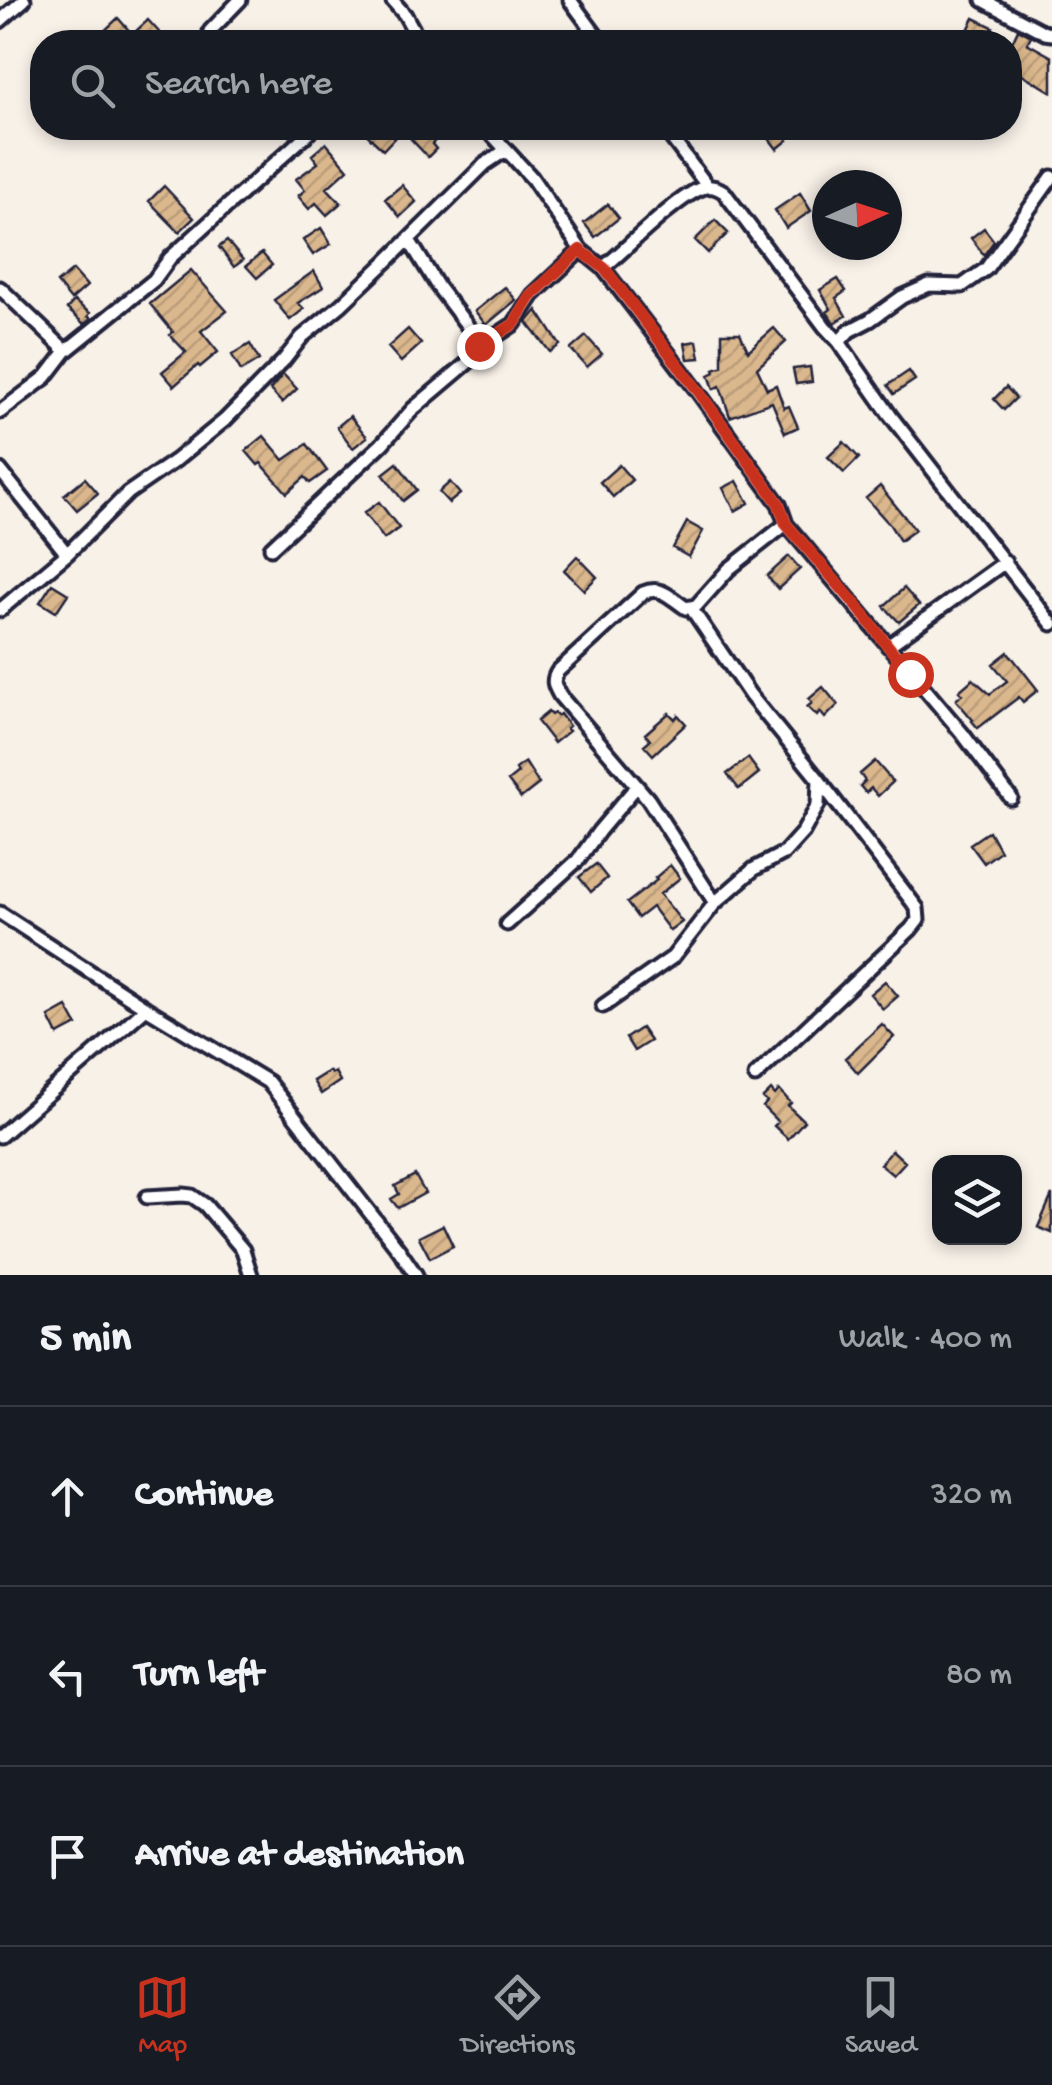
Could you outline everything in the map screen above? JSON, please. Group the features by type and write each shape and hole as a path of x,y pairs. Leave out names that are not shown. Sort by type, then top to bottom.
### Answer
{"street":[{"path":"0,21 24,0"},
{"path":"211,30 240,0"},
{"path":"392,0 405,15 411,30"},
{"path":"570,0 592,30"},
{"path":"983,0 1052,34"},
{"path":"0,412 46,378 66,351 154,280 170,258 301,140"},
{"path":"497,140 532,178 580,250 604,268 696,388 779,504 786,524 962,733 1011,798"},
{"path":"673,140 708,186"},
{"path":"0,610 67,554 128,493 225,420 302,337 341,305 485,164 506,150"},
{"path":"839,342 902,297 929,284 962,286 986,269 1052,177"},
{"path":"604,268 700,188 715,186 724,192 839,342 890,416 1052,624"},
{"path":"271,548 382,444 412,409 478,354 475,336 409,240"},
{"path":"479,346 514,324 532,295 580,250"},
{"path":"0,288 66,351"},
{"path":"0,470 67,554"},
{"path":"715,903 637,786 560,696 554,676 643,593 658,589 691,608 729,569 786,524"},
{"path":"888,646 1005,562"},
{"path":"691,608 750,695 917,908 918,920 755,1076"},
{"path":"603,1006 672,957 715,903 754,868 784,852 803,832 818,805 820,780"},
{"path":"508,924 579,859 637,786"},
{"path":"0,913 268,1082 416,1275"},
{"path":"0,1136 146,1008"},
{"path":"148,1197 192,1196 205,1205 243,1250 251,1275"}],"building":[{"path":"118,18 128,30 105,30"},
{"path":"974,18 993,27 992,30 968,30"},
{"path":"148,20 157,30 137,30"},
{"path":"1022,31 1031,36 1027,43 1052,57 1052,92 1022,74"},
{"path":"373,140 392,140 383,150"},
{"path":"412,140 436,140 432,144 436,149 428,157"},
{"path":"770,140 788,140 777,149"},
{"path":"326,143 348,169 327,188 341,203 327,215 316,203 309,209 298,196 305,190 296,179 318,163 312,155"},
{"path":"402,185 416,202 400,217 385,199"},
{"path":"164,186 194,218 179,232 149,201"},
{"path":"800,193 811,211 786,228 775,210"},
{"path":"608,204 619,218 595,237 584,223"},
{"path":"715,220 728,233 708,253 695,240"},
{"path":"321,228 331,244 313,255 303,240"},
{"path":"984,228 994,241 984,255 971,238"},
{"path":"227,241 243,260 234,267 219,247"},
{"path":"262,253 272,265 257,278 246,266"},
{"path":"73,270 87,286 71,300 57,283"},
{"path":"191,270 227,311 201,331 218,352 174,386 162,372 186,352 150,304"},
{"path":"314,271 323,287 298,303 304,309 290,320 274,300"},
{"path":"838,279 846,291 836,298 846,316 834,323 820,290"},
{"path":"505,287 516,300 486,325 475,311"},
{"path":"74,301 90,313 91,319 84,324 67,309"},
{"path":"537,310 560,345 550,352 527,322"},
{"path":"774,328 786,342 757,368 767,389 776,385 784,408 789,406 798,427 785,433 772,402 730,417 720,386 714,389 709,375 722,366 722,333 740,333 748,351"},
{"path":"408,329 421,344 401,362 388,347"},
{"path":"586,336 602,354 587,367 571,349"},
{"path":"697,341 700,358 688,359 685,343"},
{"path":"250,344 259,360 241,371 232,355"},
{"path":"810,367 812,382 796,384 793,369"},
{"path":"909,371 915,380 894,394 888,385"},
{"path":"283,374 297,389 282,403 270,390"},
{"path":"1006,387 1016,398 1004,410 994,399"},
{"path":"350,416 367,437 353,448 337,427"},
{"path":"264,436 284,460 307,444 327,471 310,483 305,477 287,493 246,451"},
{"path":"844,442 859,458 844,473 828,457"},
{"path":"397,463 417,490 403,501 383,474"},
{"path":"619,465 632,480 613,497 600,482"},
{"path":"85,478 98,493 77,510 64,495"},
{"path":"737,481 749,503 735,511 723,488"},
{"path":"450,482 460,494 449,503 439,492"},
{"path":"880,486 915,530 900,541 866,498"},
{"path":"379,502 399,528 384,539 364,513"},
{"path":"687,522 703,531 689,557 673,548"},
{"path":"577,556 597,577 584,590 564,570"},
{"path":"789,556 800,569 778,589 767,576"},
{"path":"52,584 68,594 56,612 40,602"},
{"path":"904,588 919,605 899,622 884,606"},
{"path":"1008,652 1038,690 1023,702 1019,697 978,728 956,700 962,694 959,691 973,679 990,694 1007,681 993,664"},
{"path":"823,687 838,705 825,718 807,707 812,703 809,699"},
{"path":"548,712 560,714 569,726 569,731 554,743 537,721"},
{"path":"669,713 675,719 678,715 686,724 653,755 644,745 650,740 645,734"},
{"path":"748,758 759,773 739,789 727,774"},
{"path":"875,761 893,782 878,796 871,788 866,793 860,786 865,781 860,774"},
{"path":"525,762 539,784 521,798 508,781"},
{"path":"989,831 1000,851 984,863 970,844"},
{"path":"596,864 607,878 591,892 579,877"},
{"path":"670,865 680,878 660,894 682,922 670,931 652,907 638,918 627,903"},
{"path":"885,981 898,996 883,1009 870,994"},
{"path":"67,1007 77,1025 58,1035 49,1017"},
{"path":"882,1024 894,1037 858,1073 845,1058"},
{"path":"641,1028 650,1041 634,1051 626,1038"},
{"path":"329,1071 335,1072 340,1081 321,1094 313,1081"},
{"path":"771,1090 775,1095 779,1090 791,1103 788,1106 804,1121 788,1139 774,1126 778,1122 763,1107 767,1102 763,1098"},
{"path":"892,1150 905,1162 893,1175 880,1164"},
{"path":"415,1175 425,1193 398,1208 391,1199 399,1194 395,1186"},
{"path":"1052,1195 1052,1233 1038,1227"},
{"path":"443,1225 453,1246 430,1258 419,1237"}],"route":[{"path":"479,346 514,324 532,295 580,250 604,268 770,491 786,524 910,674"}]}
